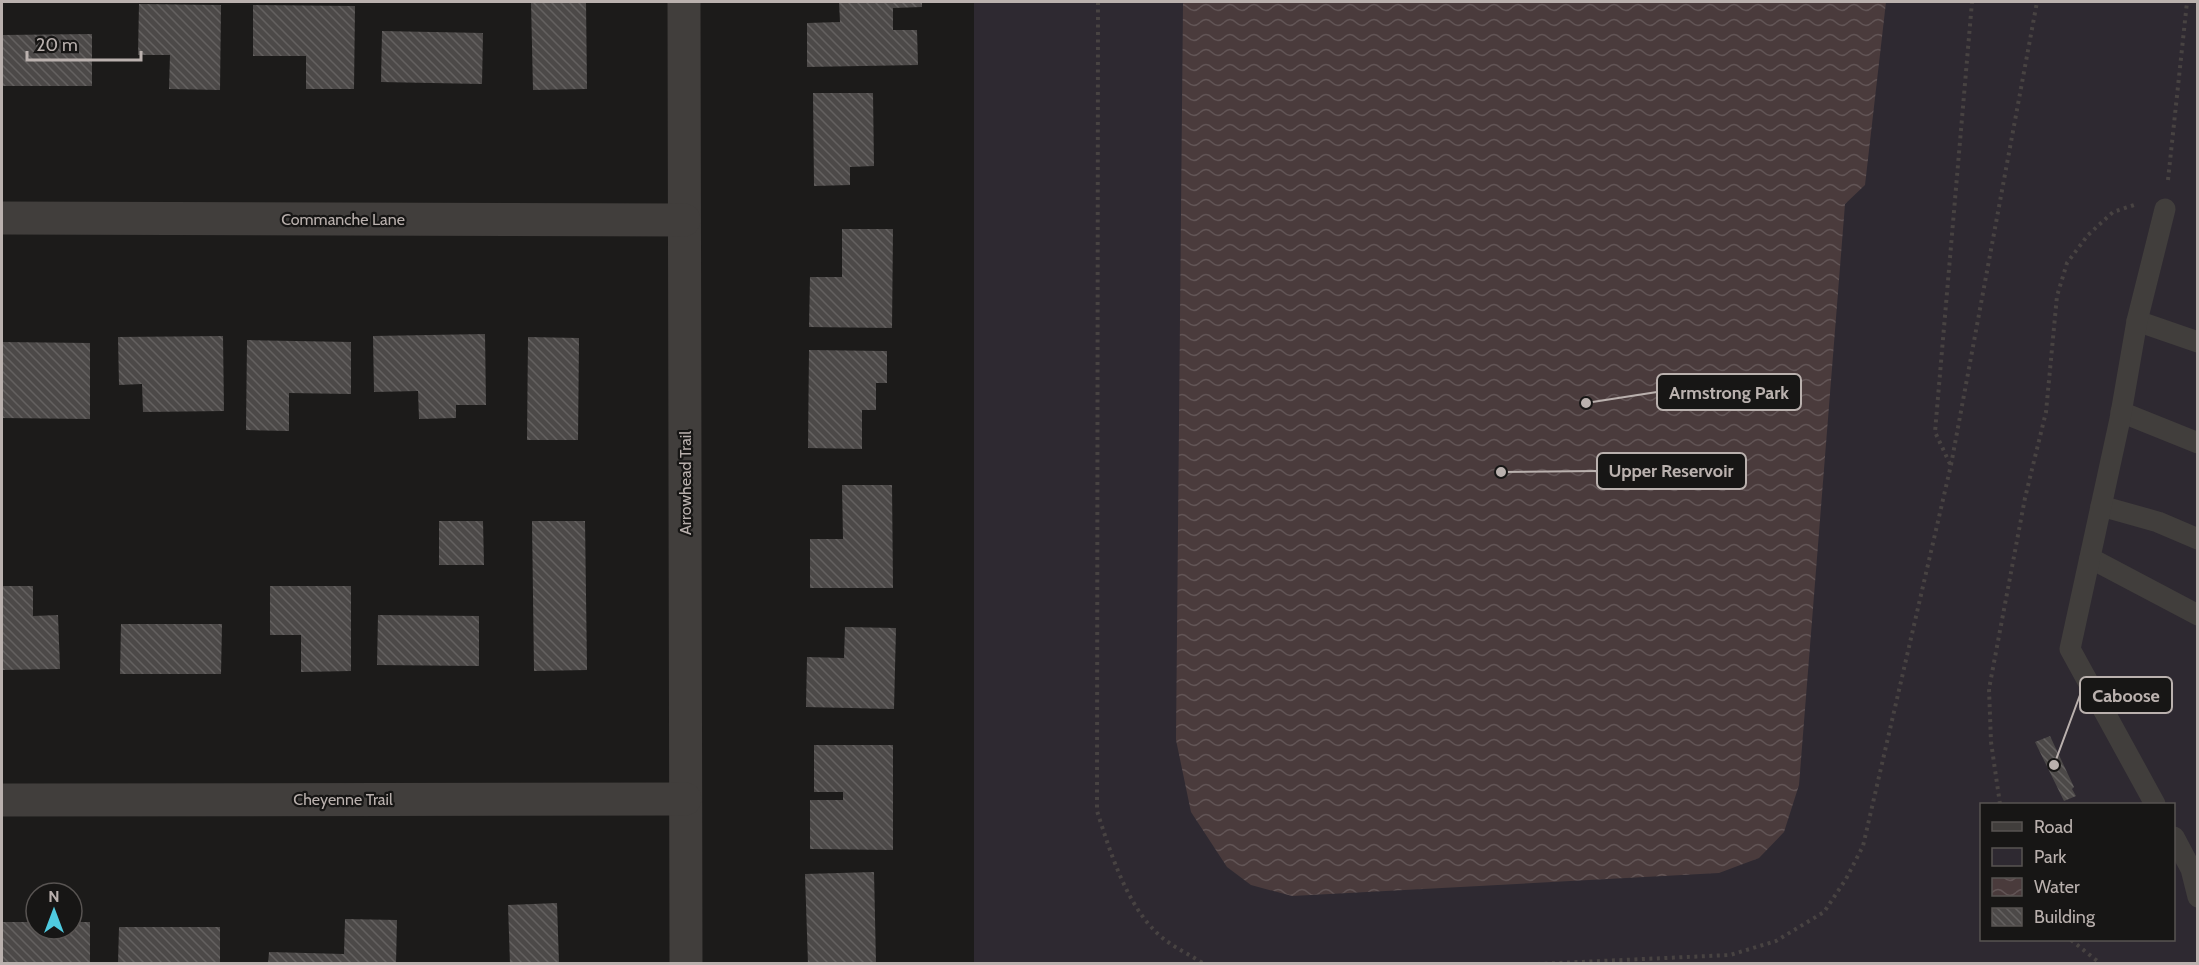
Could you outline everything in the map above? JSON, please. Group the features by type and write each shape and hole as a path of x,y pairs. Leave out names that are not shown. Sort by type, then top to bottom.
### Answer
{"street":[{"name":"Arrowhead Trail","path":"684,2 686,963"},
{"name":"Commanche Lane","path":"2,218 684,220"},
{"name":"Cheyenne Trail","path":"2,800 685,799"}],"lane":[{"path":"2155,803 2070,649 2121,412 2137,321 2165,209"},
{"path":"2137,321 2198,342"},
{"path":"2121,412 2198,443"},
{"path":"2101,506 2158,522 2198,539"},
{"path":"2090,558 2198,615"},
{"path":"2175,839 2191,869 2198,897"}],"path":[{"path":"1098,2 1097,811 1116,869 1137,908 1166,941 1204,963"},
{"path":"1951,465 1935,432 1972,2"},
{"path":"1537,963 1730,955 1776,941 1824,912 1846,879 1863,846 1951,465 2037,2"},
{"path":"2000,803 1990,742 1989,689 2025,498 2046,412 2057,296 2067,263 2088,235 2113,212 2140,203 2165,209 2187,2"},
{"path":"2074,941 2102,963"}],"green space":[{"path":"974,2 2197,2 2197,963 974,963"}],"water":[{"path":"1183,2 1886,2 1865,185 1845,204 1799,785 1784,832 1759,858 1719,873 1292,896 1251,885 1227,867 1191,812 1176,740"}],"building":[{"path":"531,2 586,2 587,89 533,90"},
{"path":"839,2 922,2 922,7 893,8 893,30 917,30 918,65 807,67 807,23 840,22"},
{"path":"139,4 221,5 220,90 169,89 170,55 138,55"},
{"path":"253,5 355,6 354,89 306,89 306,56 253,56"},
{"path":"382,31 483,33 482,84 381,82"},
{"path":"92,34 92,86 2,86 2,35"},
{"path":"813,93 873,93 874,166 850,167 850,185 814,186"},
{"path":"842,229 893,229 892,328 809,327 810,277 842,277"},
{"path":"485,334 486,405 456,405 456,418 419,419 418,391 374,392 373,336"},
{"path":"223,336 224,411 143,412 142,384 119,385 118,337"},
{"path":"528,337 579,338 578,440 527,440"},
{"path":"247,340 351,342 351,394 289,393 289,431 246,430"},
{"path":"2,342 90,343 90,419 2,418"},
{"path":"809,350 887,351 887,383 876,383 876,410 862,410 862,449 808,448"},
{"path":"842,485 892,485 893,588 810,588 810,539 843,539"},
{"path":"439,521 483,521 484,565 439,565"},
{"path":"532,521 585,521 587,670 534,671"},
{"path":"2,586 33,586 33,616 58,615 60,669 2,670"},
{"path":"270,586 351,586 351,671 301,672 301,635 270,635"},
{"path":"378,615 479,616 479,666 377,665"},
{"path":"121,624 222,624 221,674 120,674"},
{"path":"845,627 896,628 894,709 806,707 807,657 844,658"},
{"path":"2050,736 2076,796 2064,801 2035,742"},
{"path":"814,745 893,745 893,850 810,849 810,800 843,800 843,792 814,792"},
{"path":"874,872 876,964 808,964 805,874"},
{"path":"557,903 559,964 510,964 508,905"},
{"path":"345,919 397,920 396,964 268,964 269,952 344,954"},
{"path":"2,922 24,922 24,941 84,941 84,922 90,922 90,964 2,964"},
{"path":"119,927 220,927 220,964 118,964"}],"place":[{"name":"Armstrong Park","path":"1586,403"},
{"name":"Upper Reservoir","path":"1501,472"},
{"name":"Caboose","path":"2054,765"}]}
